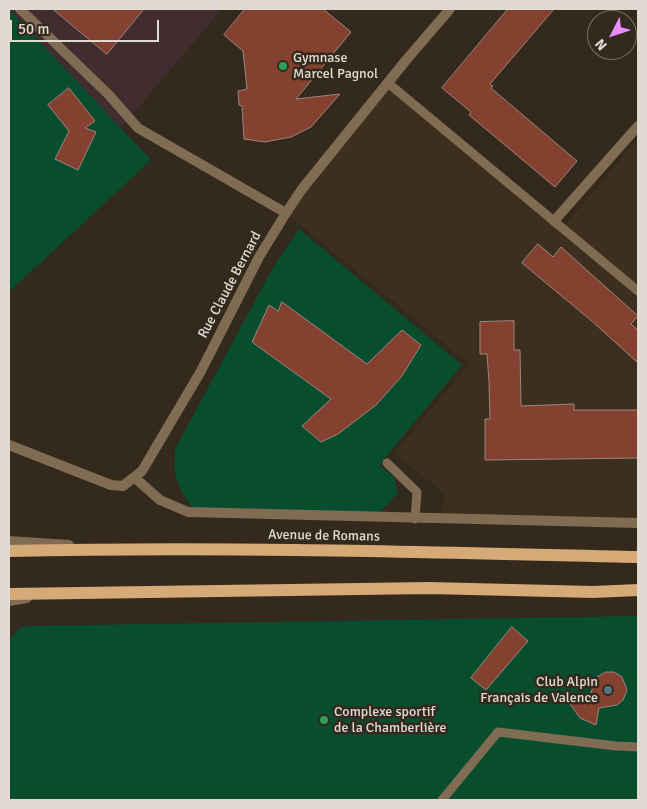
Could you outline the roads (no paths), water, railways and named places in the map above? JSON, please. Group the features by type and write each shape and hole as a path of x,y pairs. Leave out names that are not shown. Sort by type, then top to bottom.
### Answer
{"main road":[{"name":"Avenue de Romans","path":"9,551 125,548 430,552 638,558"},
{"path":"9,594 429,588 638,592"}],"street":[{"path":"20,9 109,95 138,128 286,213"},
{"name":"Rue Claude Bernard","path":"135,478 146,467 201,371 259,257 302,189 450,9"},
{"path":"554,221 638,126"},
{"path":"9,445 111,485 123,486 135,478 160,500 188,512 638,523"},
{"path":"9,541 125,548"},
{"path":"9,602 56,593"}],"lane":[{"path":"388,83 638,291"},
{"path":"387,463 417,492 415,519"},
{"path":"442,800 498,732 616,746 638,746"}],"place":[{"name":"Gymnase Marcel Pagnol","path":"283,66"},
{"name":"Club Alpin Français de Valence","path":"608,690"},
{"name":"Complexe sportif de la Chamberlière","path":"324,720"}]}
